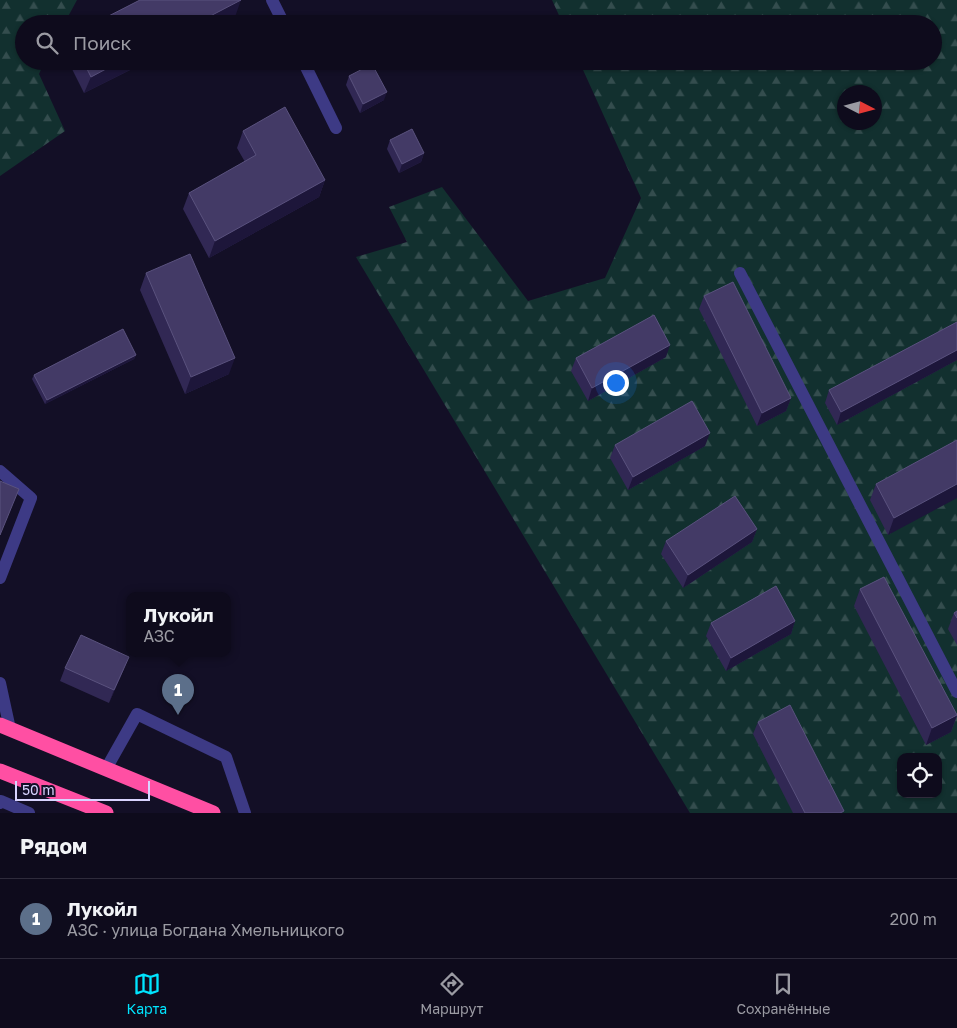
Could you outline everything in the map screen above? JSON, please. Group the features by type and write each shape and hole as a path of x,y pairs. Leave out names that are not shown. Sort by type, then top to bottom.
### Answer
{"highway":[{"path":"5,727 213,813"},
{"path":"0,771 106,813"}],"lane":[{"path":"272,0 280,15"},
{"path":"307,70 336,128"},
{"path":"740,273 957,692"},
{"path":"0,471 31,498 0,578"},
{"path":"0,683 5,727"},
{"path":"106,769 137,714 226,757 245,813"},
{"path":"0,803 1,801 30,813"}],"green space":[{"path":"0,0 77,0 69,15 15,15 15,70 41,70 39,74 65,131 0,176"},
{"path":"552,0 957,0 957,813 690,813 356,257 407,242 389,207 442,187 528,301 605,278 641,198 583,70 942,70 942,15 559,15"}],"building":[{"path":"140,0 241,0 212,15 111,15"},
{"path":"88,70 104,70 91,77"},
{"path":"360,70 375,70 387,92 363,104 349,76"},
{"path":"285,107 325,180 215,241 189,193 256,155 243,131"},
{"path":"412,129 424,153 402,164 390,140"},
{"path":"190,254 235,358 191,377 146,273"},
{"path":"733,282 791,398 762,413 704,296"},
{"path":"654,315 670,345 592,388 576,358"},
{"path":"957,322 957,350 841,412 829,390"},
{"path":"123,329 136,355 47,400 34,375"},
{"path":"692,401 710,433 633,477 615,445"},
{"path":"957,440 957,484 894,518 876,484"},
{"path":"0,481 19,489 0,535"},
{"path":"735,496 757,529 688,575 666,541"},
{"path":"884,577 957,715 932,728 860,589"},
{"path":"776,586 795,621 731,658 711,623"},
{"path":"81,635 129,657 114,690 65,668"},
{"path":"790,705 844,811 840,813 805,813 758,722"}],"place":[{"name":"Лукойл","path":"178,715"}]}
